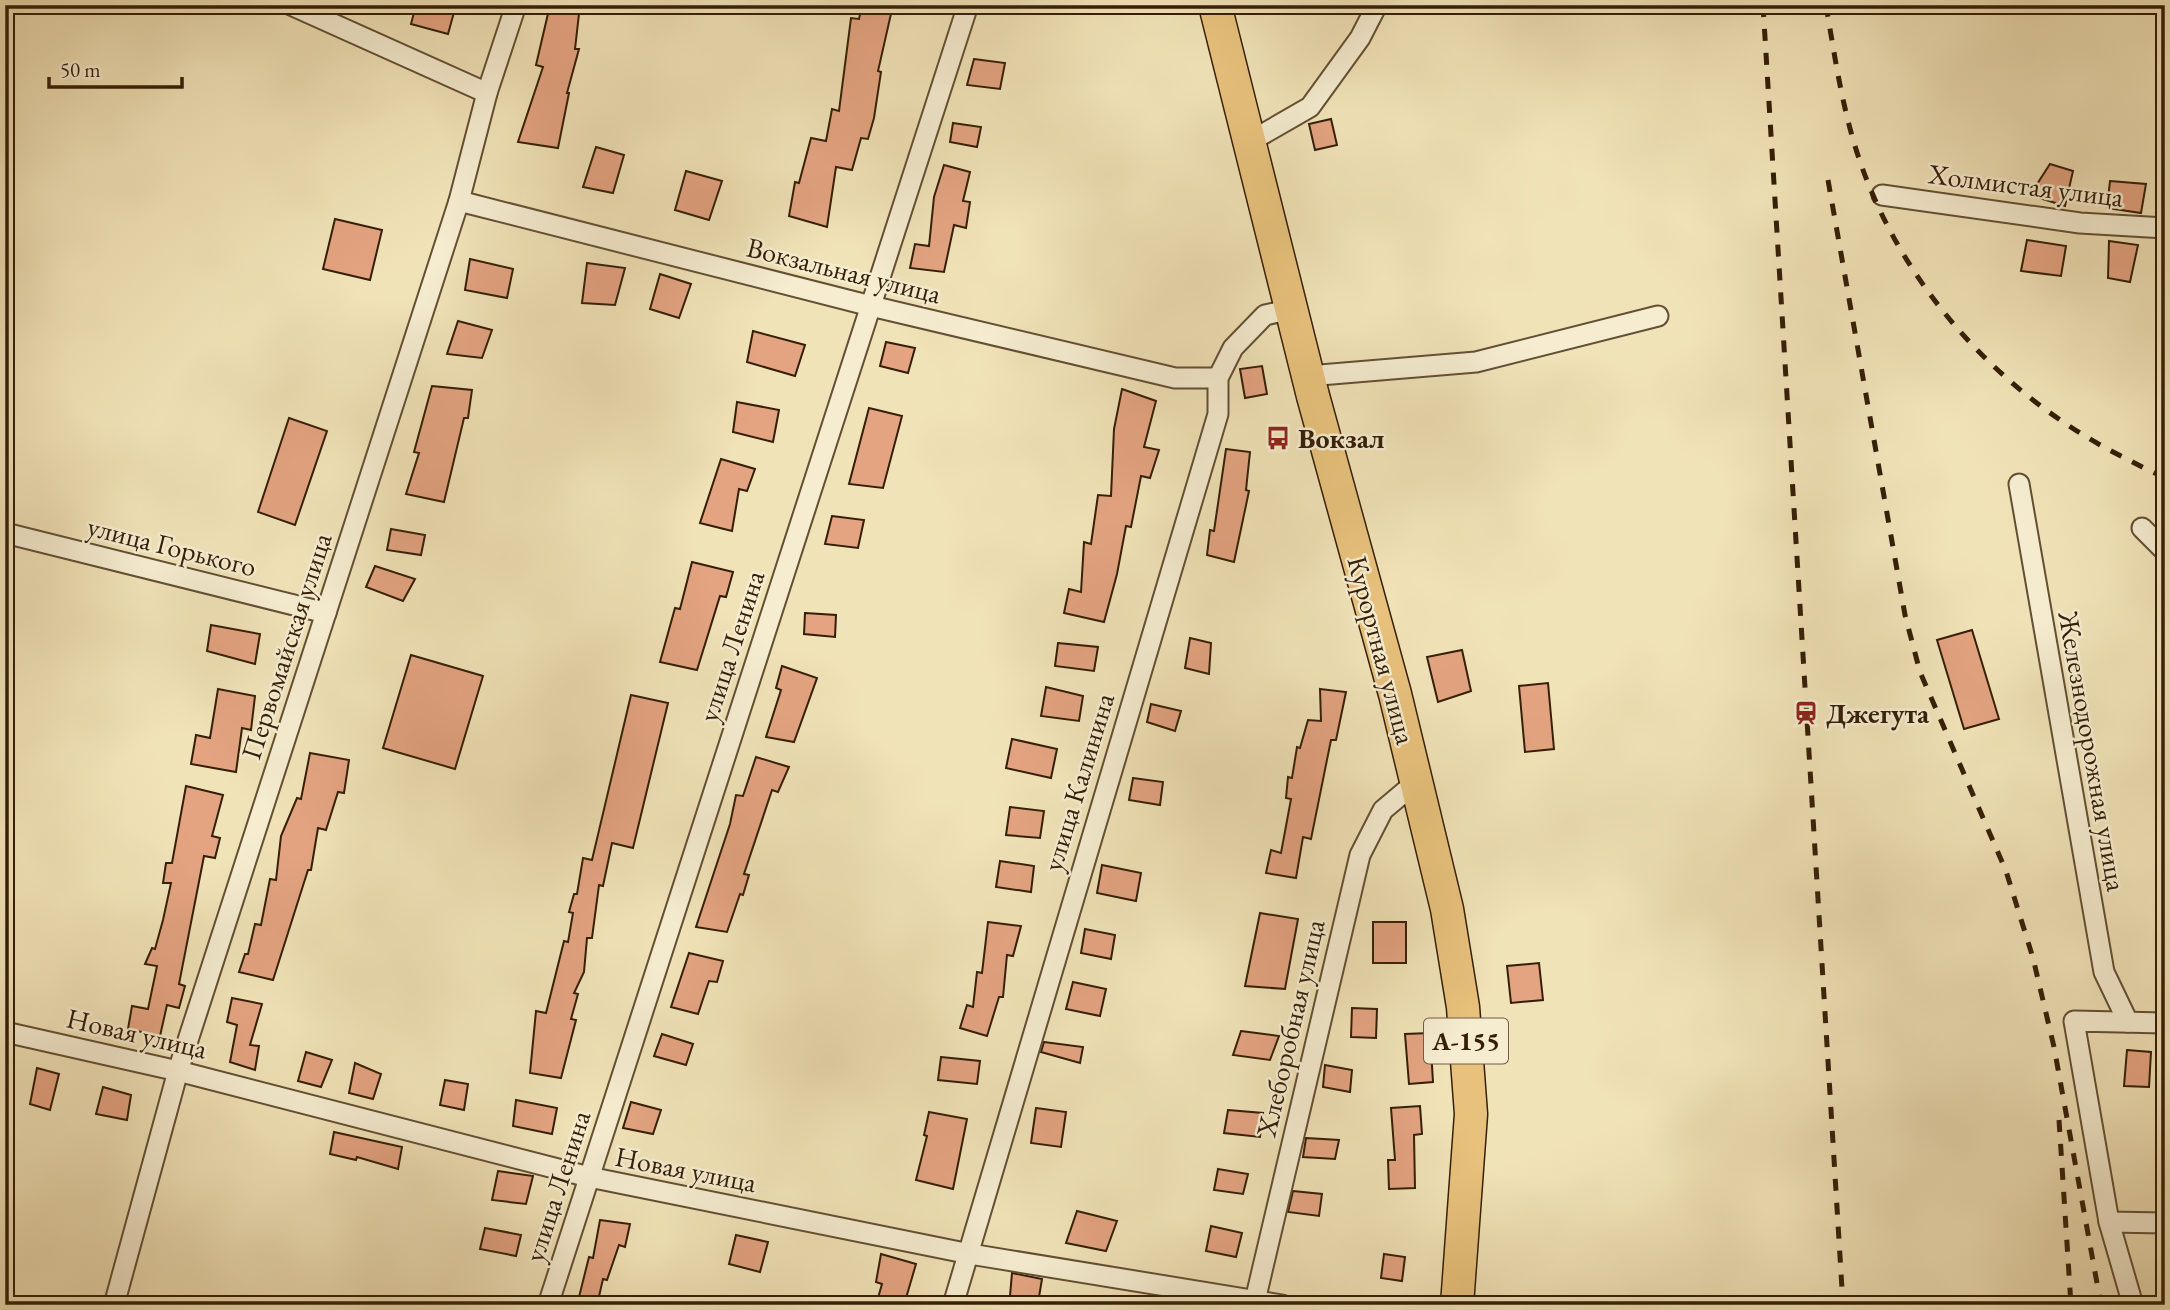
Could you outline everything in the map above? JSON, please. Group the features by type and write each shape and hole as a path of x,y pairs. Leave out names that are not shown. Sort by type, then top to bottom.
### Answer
{"main road":[{"name":"Курортная улица","path":"1215,5 1308,376 1395,694 1447,909 1463,1007 1471,1114 1457,1305"}],"street":[{"path":"291,5 487,93"},
{"name":"Первомайская улица","path":"114,1305 178,1071 459,201 487,93 516,5"},
{"name":"улица Ленина","path":"548,1305 968,5"},
{"path":"1251,141 1310,107 1360,38 1377,5"},
{"name":"Холмистая улица","path":"1882,195 2080,223 2165,228"},
{"name":"Вокзальная улица","path":"459,201 871,306 1175,378 1218,378"},
{"name":"улица Калинина","path":"953,1305 1218,414 1218,378 1233,348 1265,315 1293,309"},
{"path":"1308,376 1476,362 1658,316"},
{"name":"Железнодорожная улица","path":"2018,484 2104,972 2128,1023"},
{"path":"2142,528 2165,551"},
{"name":"улица Горького","path":"5,533 326,613"},
{"name":"Хлеборобная улица","path":"1254,1303 1360,855 1383,810 1415,783"},
{"path":"2133,1305 2109,1222 2074,1021 2165,1023"},
{"name":"Новая улица","path":"5,1032 178,1071 589,1177 970,1254 1254,1303 1282,1305"},
{"path":"2109,1222 2165,1223"}],"building":[{"path":"416,5 456,5 448,34 411,24"},
{"path":"550,5 580,5 575,49 579,49 567,93 558,148 518,142 543,67 536,65"},
{"path":"862,5 893,5 878,71 881,72 868,139 861,138 852,170 836,167 827,227 789,216 795,182 799,183 811,138 826,141 832,109 839,111 851,18 859,19"},
{"path":"974,59 1005,63 1000,89 967,85"},
{"path":"1331,119 1337,145 1315,150 1309,124"},
{"path":"953,123 981,127 977,147 950,142"},
{"path":"596,147 624,155 613,193 583,187"},
{"path":"2050,164 2073,171 2065,206 2030,195"},
{"path":"944,165 970,172 963,201 970,202 966,228 954,225 944,272 910,268 915,244 929,246 934,197"},
{"path":"686,171 722,181 709,220 675,210"},
{"path":"2110,181 2146,184 2141,213 2107,208"},
{"path":"335,219 382,230 370,280 323,269"},
{"path":"2027,240 2066,246 2061,276 2021,271"},
{"path":"2109,241 2138,245 2130,282 2108,278"},
{"path":"470,259 513,269 507,298 465,290"},
{"path":"587,263 625,268 615,305 582,303"},
{"path":"660,274 691,284 679,318 650,309"},
{"path":"458,321 492,330 482,358 447,354"},
{"path":"753,331 805,345 795,376 747,362"},
{"path":"886,342 915,348 908,373 880,366"},
{"path":"1262,366 1267,394 1245,398 1240,369"},
{"path":"432,386 472,390 468,418 464,418 444,502 406,494 419,453 414,452"},
{"path":"1122,389 1156,401 1144,447 1159,450 1150,478 1141,476 1131,527 1126,526 1104,622 1064,613 1069,589 1081,592 1084,542 1091,544 1098,495 1111,496 1114,429"},
{"path":"737,402 779,410 773,442 733,432"},
{"path":"869,408 902,416 883,488 849,484"},
{"path":"289,418 327,431 295,525 258,512"},
{"path":"1226,449 1250,452 1246,490 1249,491 1234,562 1207,555 1210,530 1214,531"},
{"path":"721,459 755,469 747,491 739,489 732,531 700,523"},
{"path":"832,516 864,520 858,548 825,544"},
{"path":"391,529 425,535 421,555 387,550"},
{"path":"692,562 733,572 726,597 720,596 697,670 660,662 675,608 680,609"},
{"path":"375,566 415,579 403,601 366,587"},
{"path":"805,613 836,615 835,637 804,634"},
{"path":"211,625 260,634 255,664 207,651"},
{"path":"1972,630 1999,719 1964,729 1937,640"},
{"path":"1190,638 1211,643 1209,674 1185,668"},
{"path":"1058,643 1098,647 1094,671 1055,666"},
{"path":"1462,650 1471,691 1438,702 1427,657"},
{"path":"411,655 483,676 455,769 383,748"},
{"path":"782,666 817,678 794,742 766,737 781,690 776,688"},
{"path":"1548,683 1554,749 1525,752 1519,686"},
{"path":"1046,687 1083,696 1079,721 1041,716"},
{"path":"218,689 255,696 251,730 242,728 236,772 191,764 196,735 210,738"},
{"path":"1320,689 1346,692 1336,740 1331,740 1311,839 1303,837 1296,878 1266,873 1271,850 1281,853 1291,799 1286,798 1288,777 1292,778 1297,747 1300,748 1308,720 1321,721"},
{"path":"631,695 668,703 633,848 612,843 603,886 599,885 592,938 587,938 584,972 574,993 578,994 571,1019 576,1020 561,1078 530,1073 536,1011 546,1013 564,941 568,942 573,913 569,912 574,894 577,894 583,858 592,860"},
{"path":"1151,704 1181,711 1175,731 1147,722"},
{"path":"1012,739 1057,749 1051,778 1006,768"},
{"path":"310,753 349,760 344,793 338,792 326,830 318,828 311,870 308,870 273,980 239,972 245,954 248,954 255,924 261,925 270,879 276,880 281,836 297,798 301,799"},
{"path":"756,757 789,767 778,792 772,790 744,874 749,875 743,895 740,894 727,932 696,927 730,824 736,795 743,796"},
{"path":"1133,778 1163,782 1160,805 1129,800"},
{"path":"186,786 223,795 212,836 220,838 215,858 204,856 179,984 185,986 179,1008 167,1005 160,1036 128,1029 132,1006 148,1009 157,966 145,964 152,948 155,949 163,920 171,883 163,883 166,863 172,863"},
{"path":"1010,807 1044,811 1040,838 1006,835"},
{"path":"1000,861 1034,866 1031,892 996,887"},
{"path":"1102,865 1141,873 1136,901 1097,893"},
{"path":"1260,913 1298,919 1285,989 1245,986"},
{"path":"988,922 1021,926 1013,956 1007,955 1003,997 999,997 987,1036 960,1028 967,1005 973,1007 977,972 982,973"},
{"path":"1373,922 1406,922 1406,963 1373,963"},
{"path":"1085,929 1115,935 1111,959 1081,953"},
{"path":"689,953 723,961 717,982 709,981 698,1014 671,1007"},
{"path":"1539,963 1543,1000 1511,1003 1507,966"},
{"path":"1073,982 1106,989 1100,1016 1066,1009"},
{"path":"232,998 262,1004 250,1045 259,1046 255,1070 230,1062 237,1025 227,1022"},
{"path":"1352,1008 1377,1009 1376,1038 1351,1037"},
{"path":"1241,1031 1279,1036 1270,1060 1233,1055"},
{"path":"1430,1033 1433,1082 1409,1084 1405,1034"},
{"path":"662,1034 693,1044 686,1065 654,1056"},
{"path":"1044,1042 1083,1047 1080,1063 1041,1052"},
{"path":"2127,1050 2151,1052 2149,1087 2124,1086"},
{"path":"306,1052 332,1060 321,1087 298,1081"},
{"path":"941,1057 980,1061 977,1084 938,1080"},
{"path":"355,1063 381,1074 373,1099 349,1093"},
{"path":"1325,1065 1352,1070 1350,1092 1323,1087"},
{"path":"37,1068 59,1074 50,1110 30,1104"},
{"path":"445,1080 468,1084 464,1110 440,1105"},
{"path":"103,1087 131,1095 127,1120 96,1114"},
{"path":"516,1100 557,1108 552,1134 513,1126"},
{"path":"631,1102 661,1110 653,1134 623,1128"},
{"path":"1420,1106 1422,1134 1414,1135 1415,1188 1389,1189 1388,1160 1395,1160 1391,1108"},
{"path":"1036,1108 1066,1112 1061,1147 1031,1143"},
{"path":"1228,1110 1263,1113 1260,1137 1224,1133"},
{"path":"929,1112 967,1119 953,1189 916,1180 927,1136 924,1135"},
{"path":"334,1132 402,1147 398,1169 357,1157 356,1160 330,1154"},
{"path":"1306,1138 1339,1140 1335,1159 1303,1157"},
{"path":"1218,1169 1248,1174 1243,1194 1214,1190"},
{"path":"498,1171 533,1176 526,1204 492,1200"},
{"path":"1293,1191 1322,1194 1319,1216 1288,1212"},
{"path":"1077,1211 1117,1221 1106,1251 1066,1243"},
{"path":"600,1220 630,1224 625,1247 619,1245 607,1280 603,1279 597,1305 577,1305 589,1257 593,1258"},
{"path":"1211,1226 1242,1233 1236,1257 1206,1251"},
{"path":"485,1228 521,1235 516,1256 480,1249"},
{"path":"736,1235 768,1242 760,1272 729,1264"},
{"path":"881,1254 916,1264 904,1305 876,1305 882,1284 876,1282"},
{"path":"1384,1254 1405,1257 1402,1281 1381,1278"},
{"path":"1012,1273 1042,1279 1038,1303 1010,1296"}],"railway":[{"path":"1763,5 1843,1305"},
{"path":"1826,5 1842,94 1855,146 1873,195 1896,241 1923,285 1955,326 1991,364 2030,398 2072,428 2165,477"},
{"path":"1828,180 1905,615 1920,672 2006,871 2033,958 2054,1047 2101,1305"},
{"path":"2059,1120 2071,1305"}],"place":[{"name":"Вокзал","path":"1278,438"},
{"name":"Джегута","path":"1806,713"}]}
